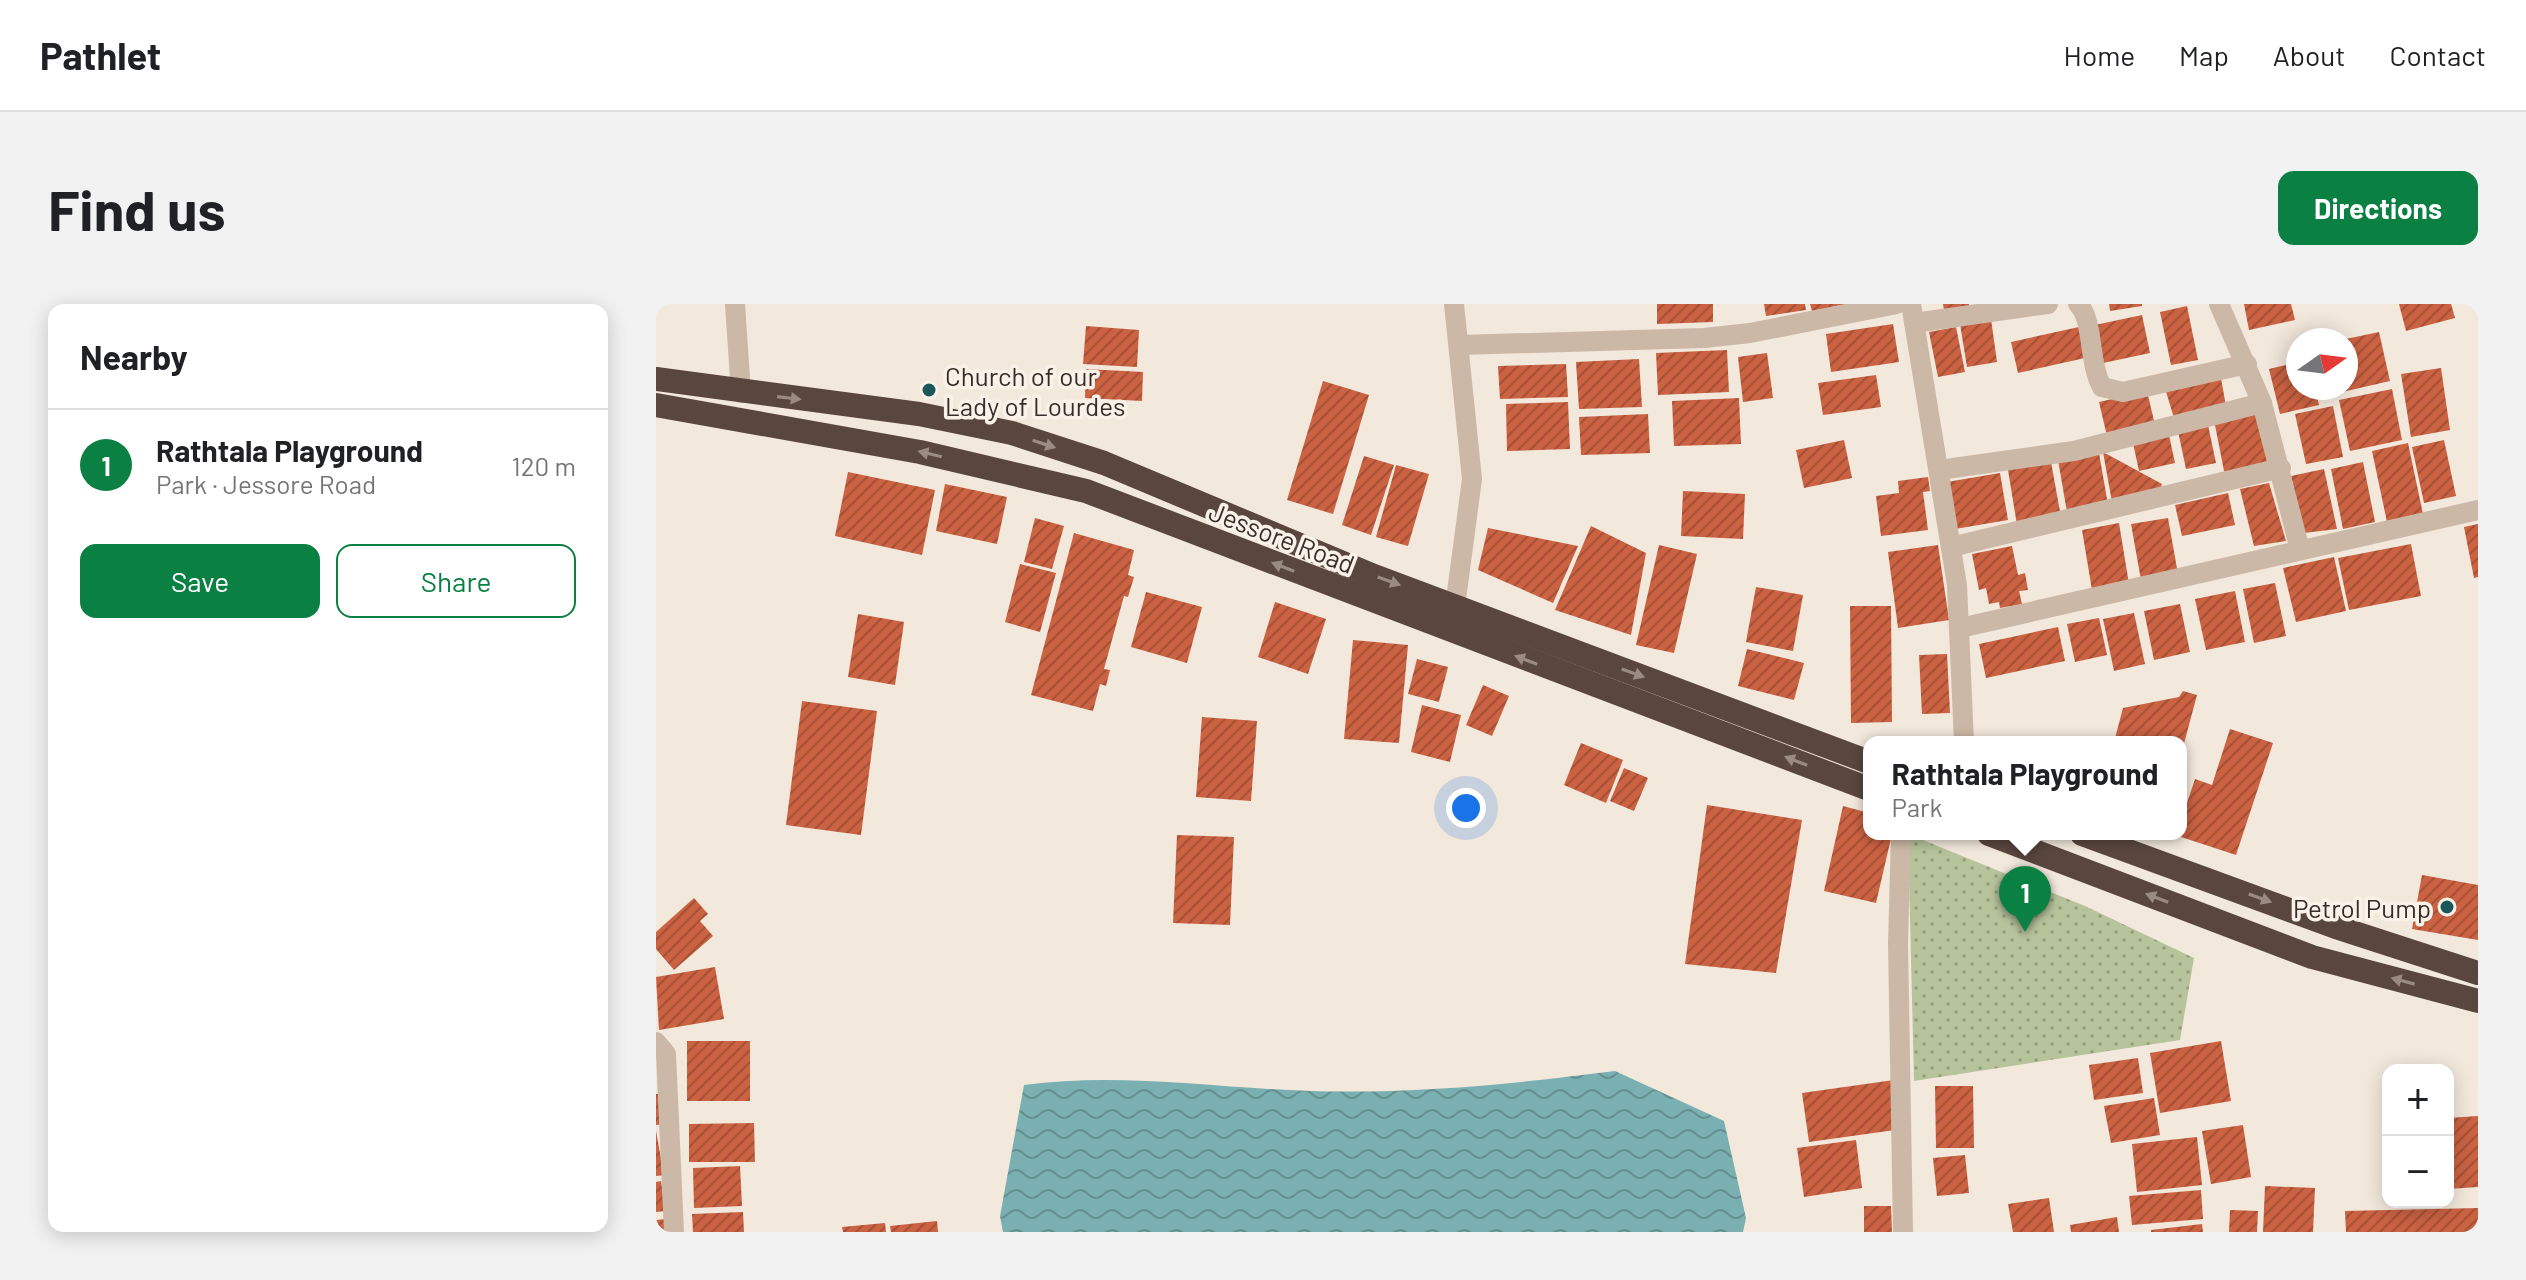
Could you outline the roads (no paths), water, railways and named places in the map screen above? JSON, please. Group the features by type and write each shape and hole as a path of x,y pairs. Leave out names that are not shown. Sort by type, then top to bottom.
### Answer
{"highway":[{"path":"656,379 741,393 919,414 1012,433 1104,463 1374,576 1863,760"},
{"name":"Jessore Road","path":"656,405 920,452 1086,491 1863,787"},
{"path":"2005,840 2312,957 2478,1001"},
{"path":"2098,840 2336,927 2478,973"}],"street":[{"path":"735,304 741,393"},
{"path":"1452,632 1472,479 1454,304"},
{"path":"1459,345 1704,338 1750,333 1897,304"},
{"path":"1964,736 1960,628 1951,547 1913,314 2048,304"},
{"path":"2078,304 2087,317 2093,371 2102,387 2123,392 2247,364"},
{"path":"2219,304 2262,403 2300,550"},
{"path":"1939,470 2074,451 2262,403"},
{"path":"1951,547 2281,468"},
{"path":"1960,628 2478,510"},
{"path":"1901,840 1898,944 1903,1232"},
{"path":"656,1042 666,1054 674,1232"}],"water":[{"path":"1615,1071 1724,1121 1746,1218 1743,1232 1003,1232 1000,1216 1024,1085 1131,1080 1310,1091 1387,1091 1501,1084"}],"place":[{"name":"Church of our Lady of Lourdes","path":"929,390"},
{"name":"Petrol Pump","path":"2447,907"},
{"name":"Rathtala Playground","path":"2025,932"}]}
